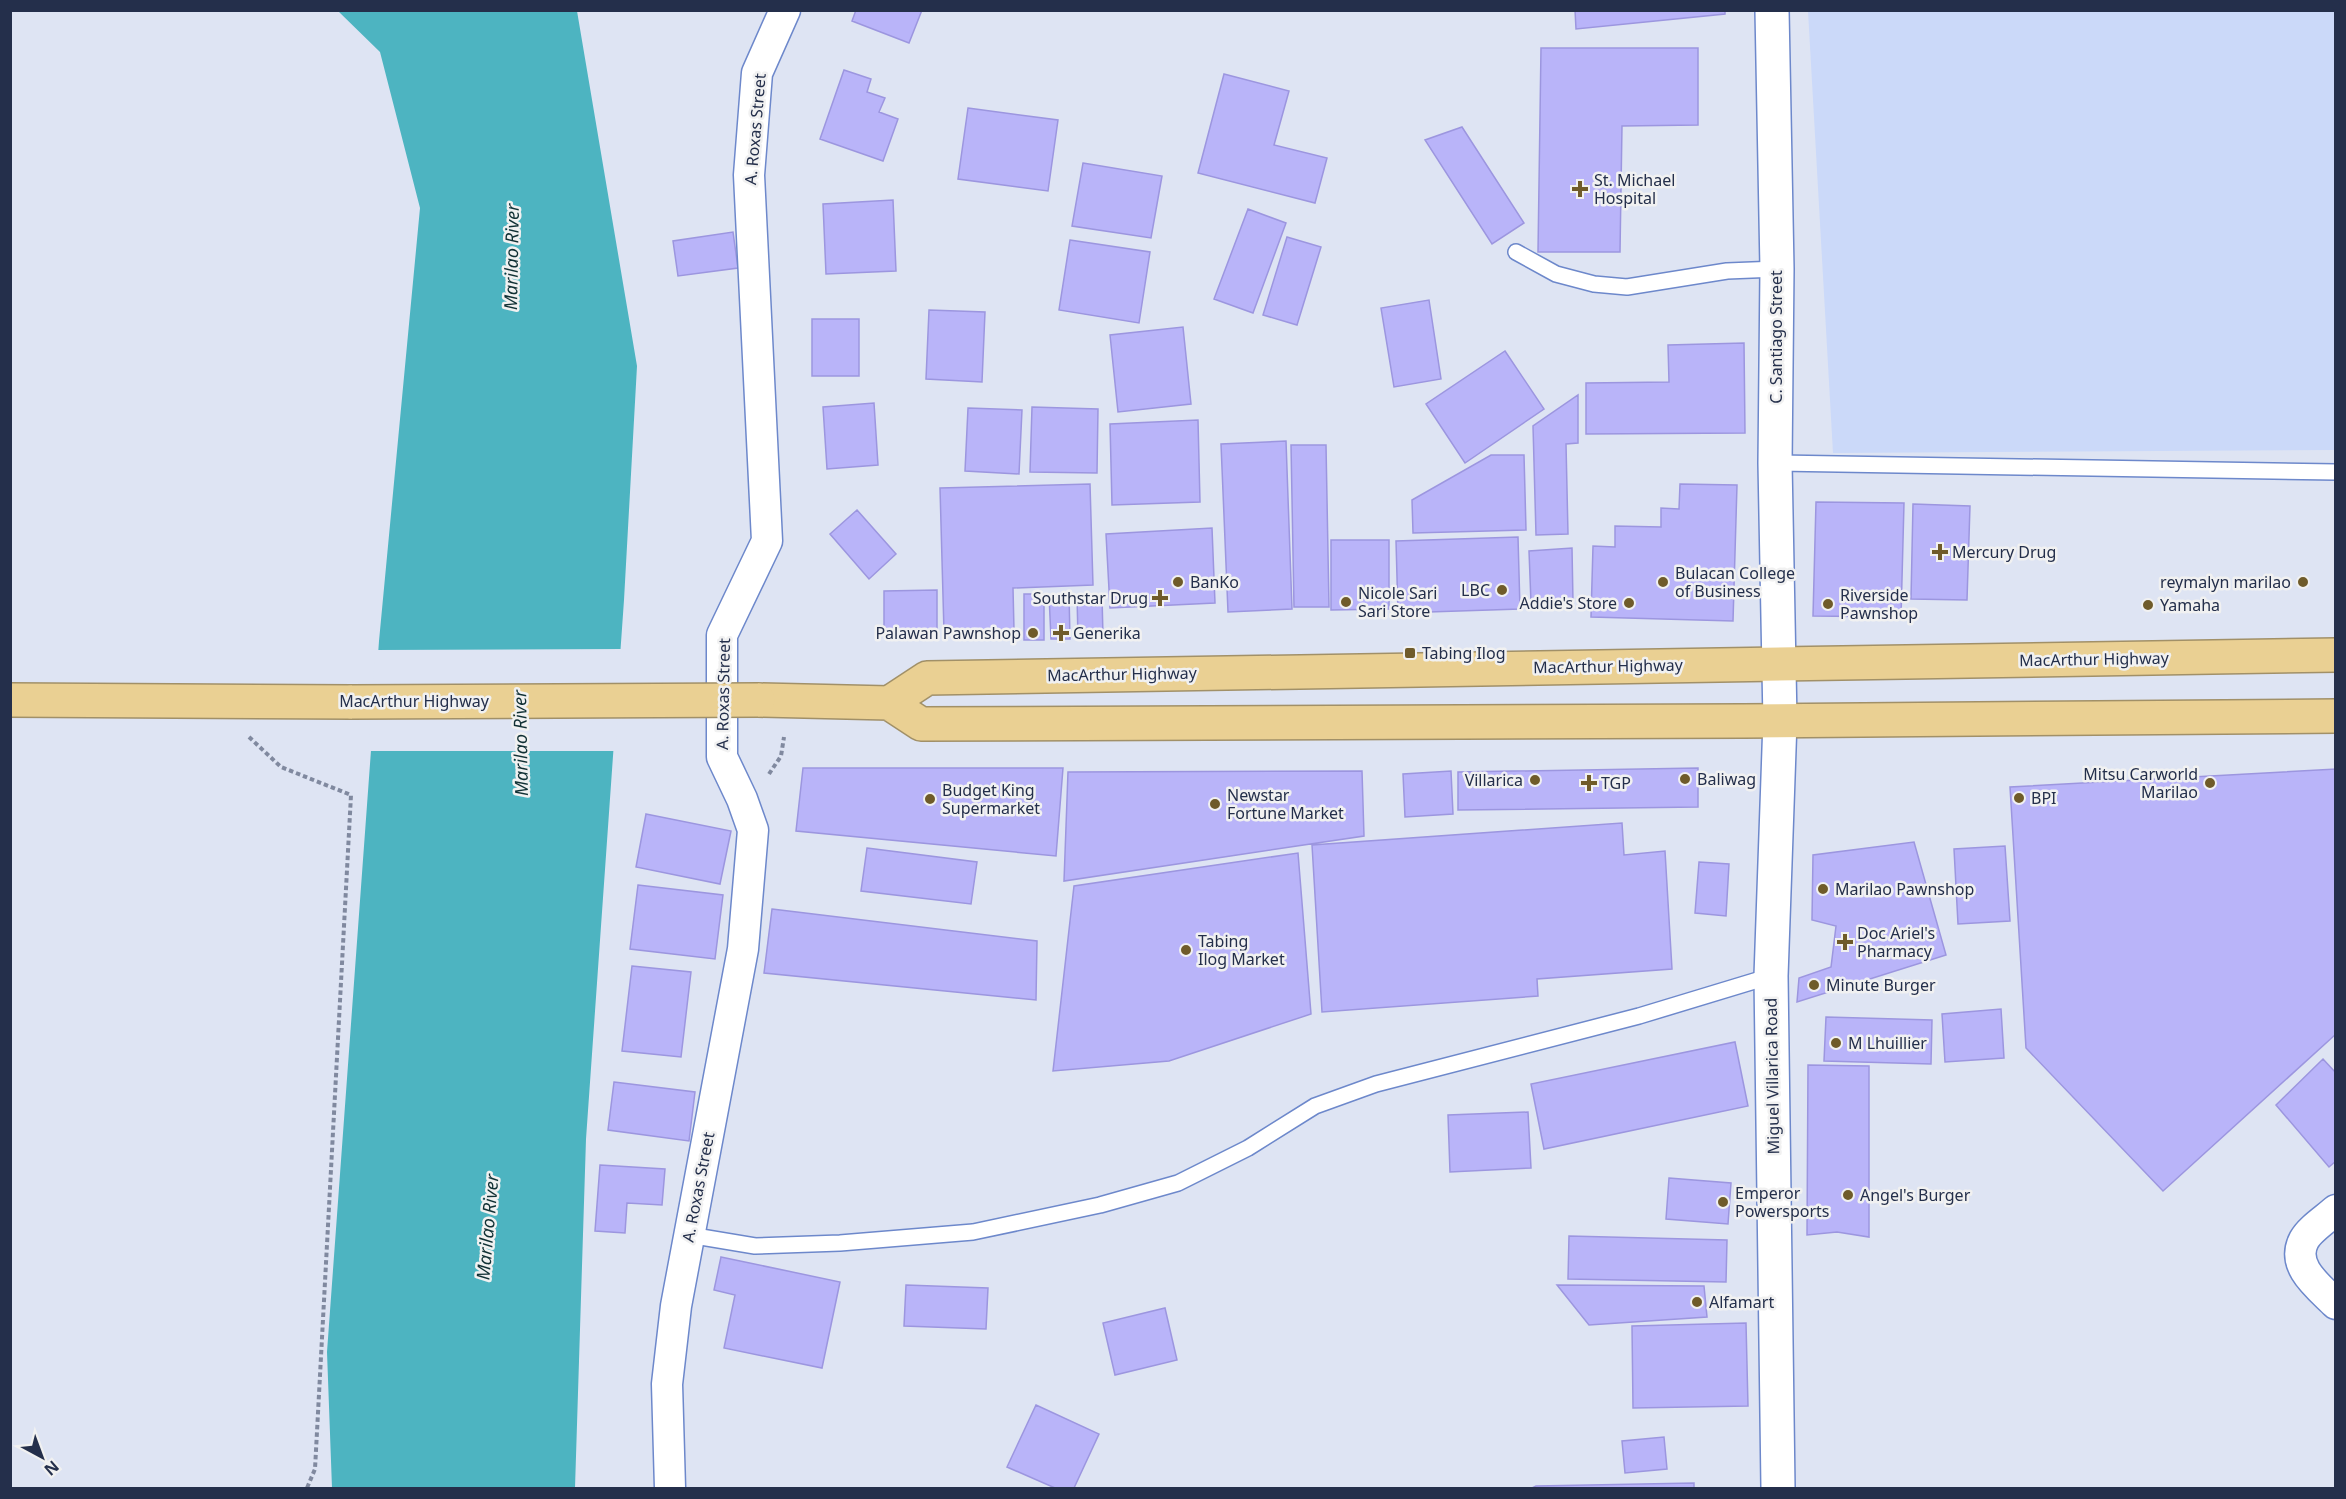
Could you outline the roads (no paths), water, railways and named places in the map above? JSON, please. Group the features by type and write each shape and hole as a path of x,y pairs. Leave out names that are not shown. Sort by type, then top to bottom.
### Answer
{"highway":[{"name":"MacArthur Highway","path":"889,704 927,678 2336,655"},
{"name":"MacArthur Highway","path":"10,700 352,702 758,699 889,704 921,724 1780,721 2336,716"}],"main road":[{"name":"C. Santiago Street","path":"1772,10 1777,269 1775,463 1779,664"},
{"name":"Miguel Villarica Road","path":"1778,1488 1771,976 1780,721 1779,664"}],"street":[{"name":"A. Roxas Street","path":"670,1488 667,1384 676,1305 743,949 753,830 742,799 722,757 722,635 767,541 749,175 757,73 785,10"},
{"path":"2336,1210 2305,1239 2300,1255 2305,1272 2336,1304"}],"lane":[{"path":"1516,252 1556,274 1594,284 1627,287 1727,271 1777,269"},
{"path":"1775,463 2336,472"},
{"path":"689,1235 755,1246 840,1243 973,1232 1100,1204 1178,1184 1248,1148 1315,1106 1376,1084 1639,1016 1771,976"}],"water":[{"name":"Marilao River","path":"338,11 577,11 637,366 624,600 586,1139 575,1488 332,1488 327,1352 379,641 420,208 380,52"}],"place":[{"name":"St. Michael Hospital","path":"1580,189"},
{"name":"Mercury Drug","path":"1940,552"},
{"name":"BanKo","path":"1178,582"},
{"name":"Bulacan College of Business","path":"1663,582"},
{"name":"reymalyn marilao","path":"2303,582"},
{"name":"LBC","path":"1502,590"},
{"name":"Southstar Drug","path":"1160,598"},
{"name":"Nicole Sari Sari Store","path":"1346,602"},
{"name":"Addie's Store","path":"1629,603"},
{"name":"Riverside Pawnshop","path":"1828,604"},
{"name":"Yamaha","path":"2148,605"},
{"name":"Palawan Pawnshop","path":"1033,633"},
{"name":"Generika","path":"1061,633"},
{"name":"Tabing Ilog","path":"1410,653"},
{"name":"Baliwag","path":"1685,779"},
{"name":"Villarica","path":"1535,780"},
{"name":"TGP","path":"1589,783"},
{"name":"Mitsu Carworld Marilao","path":"2210,783"},
{"name":"BPI","path":"2019,798"},
{"name":"Budget King Supermarket","path":"930,799"},
{"name":"Newstar Fortune Market","path":"1215,804"},
{"name":"Marilao Pawnshop","path":"1823,889"},
{"name":"Doc Ariel's Pharmacy","path":"1845,942"},
{"name":"Tabing Ilog Market","path":"1186,950"},
{"name":"Minute Burger","path":"1814,985"},
{"name":"M Lhuillier","path":"1836,1043"},
{"name":"Angel's Burger","path":"1848,1195"},
{"name":"Emperor Powersports","path":"1723,1202"},
{"name":"Alfamart","path":"1697,1302"}]}
